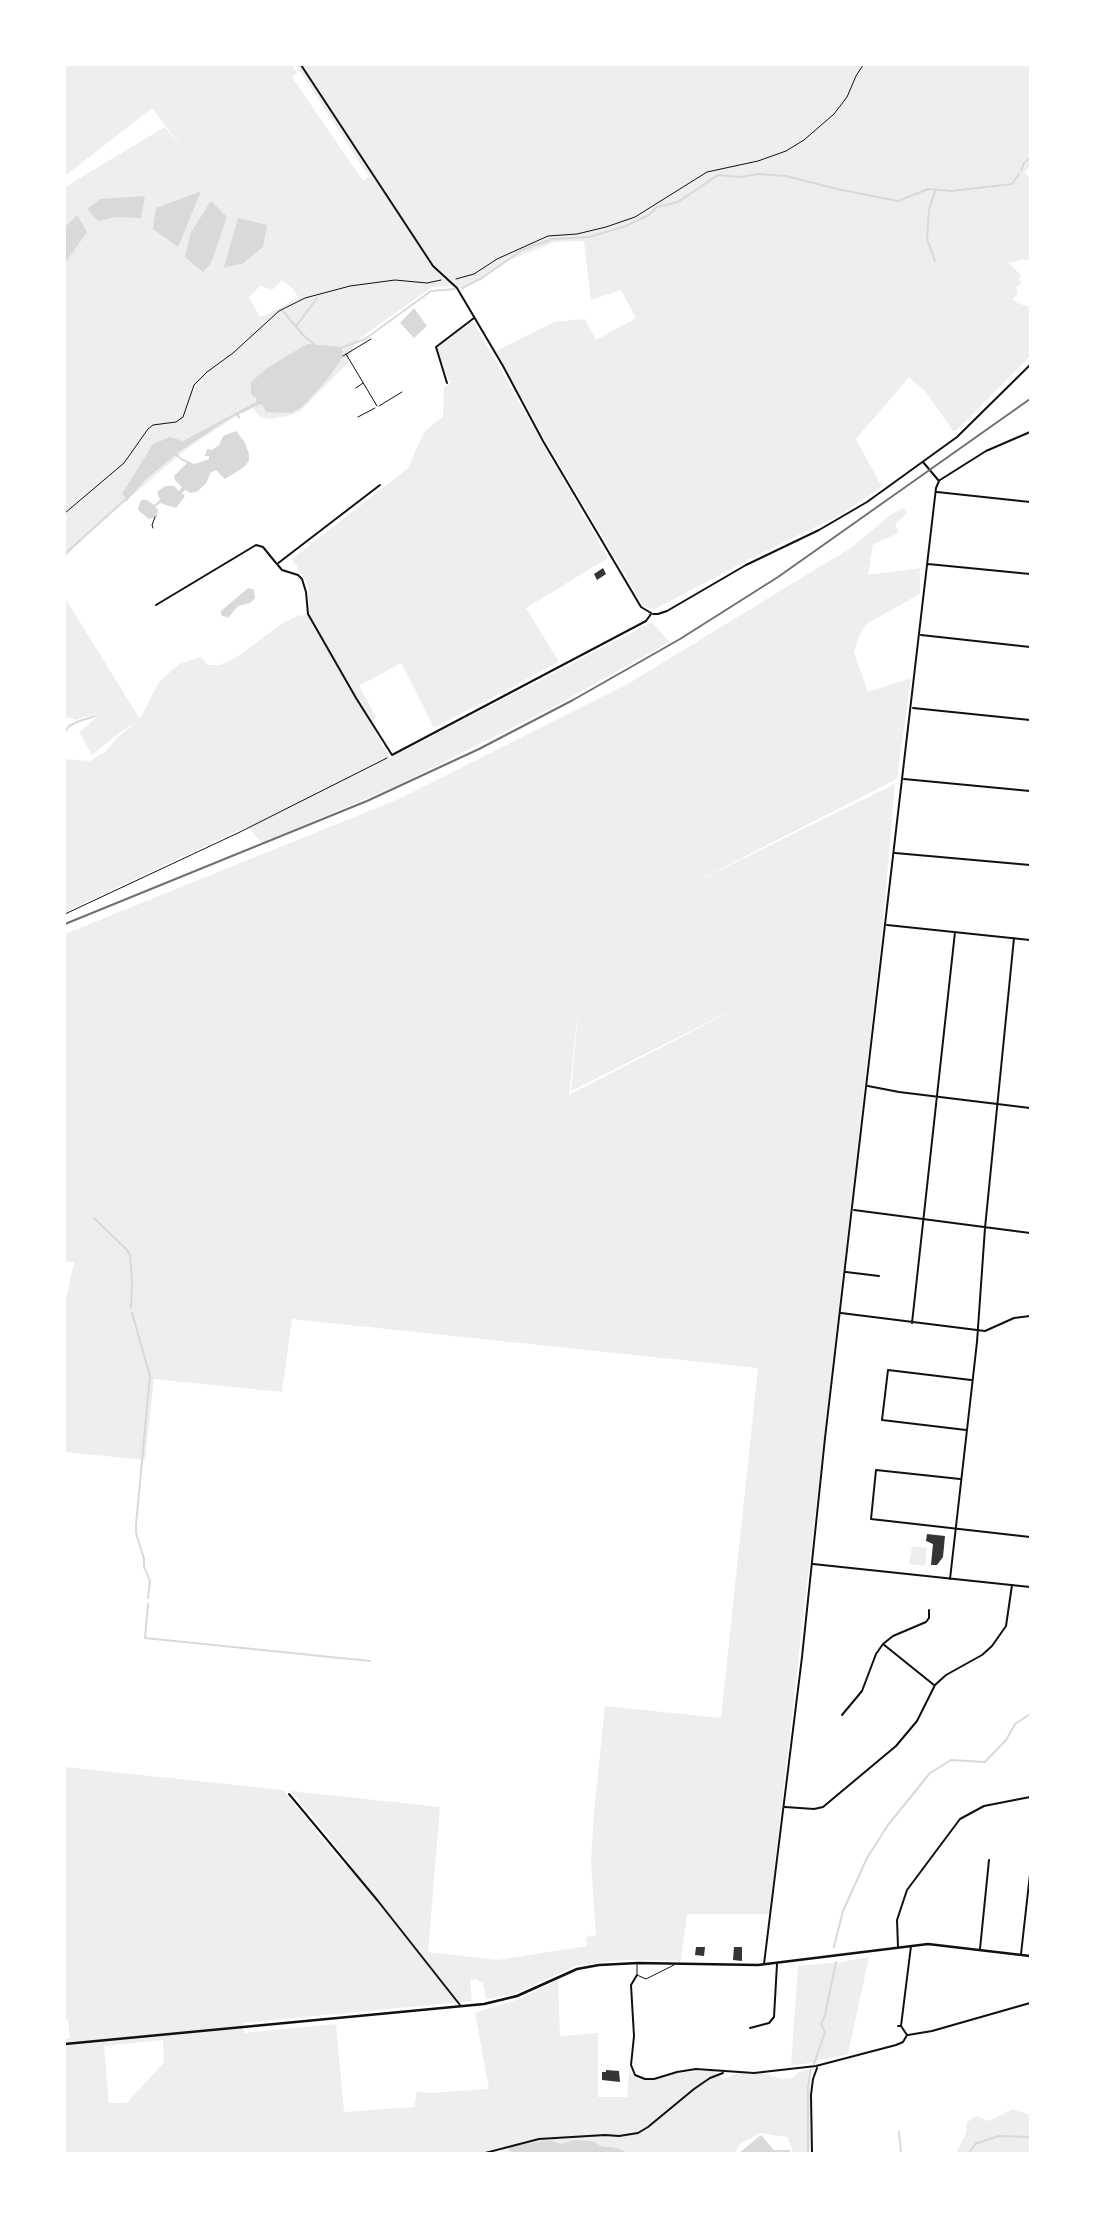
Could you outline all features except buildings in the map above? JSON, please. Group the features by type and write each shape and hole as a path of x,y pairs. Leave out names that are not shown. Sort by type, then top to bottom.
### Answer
{"street":[{"path":"301,65 433,266 457,288 542,440 641,607 652,614 667,611 746,565 867,502 962,433 1030,365"},
{"path":"447,383 436,347 474,317"},
{"path":"764,1964 936,492 939,481 986,451 1030,432"},
{"path":"922,462 939,481"},
{"path":"276,564 380,485"},
{"path":"936,492 1030,502"},
{"path":"156,606 256,545 264,547 282,570 302,579 306,592 307,614 392,755 636,627 652,614"},
{"path":"928,564 1030,574"},
{"path":"920,635 1030,647"},
{"path":"912,708 1030,720"},
{"path":"904,779 1030,791"},
{"path":"894,852 1030,865"},
{"path":"886,925 1030,940"},
{"path":"912,1323 955,932"},
{"path":"950,1579 978,1331 985,1228 1014,938"},
{"path":"867,1086 1030,1108"},
{"path":"852,1210 1030,1233"},
{"path":"845,1272 880,1276"},
{"path":"840,1313 978,1331 985,1331 1014,1318 1030,1316"},
{"path":"967,1430 882,1420 888,1370 972,1380"},
{"path":"961,1479 876,1469 870,1519 1030,1537"},
{"path":"812,1564 1030,1587"},
{"path":"783,1807 819,1809 843,1792 910,1732 918,1721 934,1685 946,1675 982,1655 1006,1626 1012,1585"},
{"path":"842,1715 862,1691 876,1654 883,1644 893,1636 926,1622 929,1610"},
{"path":"883,1644 934,1685"},
{"path":"289,1794 461,2006"},
{"path":"898,1947 897,1920 907,1890 960,1819 984,1806 1030,1797"},
{"path":"980,1950 989,1860"},
{"path":"1021,1955 1030,1874"},
{"path":"65,2044 461,2006 510,1998 577,1969 599,1965 764,1964 928,1944 1030,1956"},
{"path":"907,2035 901,2027 912,1945"},
{"path":"750,2028 769,2023 774,2017 777,1963"},
{"path":"637,1975 631,1985 634,2036 631,2065 635,2075 649,2080 687,2070 785,2071 818,2066 887,2049 902,2042 907,2035 932,2031 1030,2003"},
{"path":"812,2153 812,2084 818,2066"},
{"path":"485,2153 539,2139 638,2133 694,2089 724,2072"}],"lane":[{"path":"638,1963 637,1975 646,1979 675,1964"}],"path":[{"path":"65,513 124,463 148,429 158,424 176,422 183,417 194,386 279,311 304,298 350,286 384,281 427,283 474,274 497,259 548,236 578,234 635,217 707,172 758,161 786,151 804,140 834,114 848,97 863,65"},
{"path":"371,339 344,355 377,406"},
{"path":"356,388 363,383"},
{"path":"358,417 402,392"},
{"path":"153,528 155,517"},
{"path":"65,914 240,832 392,755"}],"shaded area":[{"path":"65,65 292,65 297,73 292,77 363,181 369,177 296,65 1030,65 1030,166 1025,173 1030,179 1030,260 1009,263 1021,275 1019,279 1022,283 1016,287 1018,294 1013,299 1030,307 1030,356 953,431 925,391 909,377 856,439 882,487 840,515 655,609 644,607 496,351 554,322 585,319 596,340 636,318 621,290 591,300 584,241 555,242 510,260 463,289 452,286 432,287 356,341 347,364 300,411 269,419 259,416 253,408 240,414 189,447 95,527 65,557 65,187 165,127 191,160 152,108 65,176","holes":["282,280 298,297 260,317 249,297 260,286 272,290"]},
{"path":"201,191 178,247 153,229 156,208"},
{"path":"145,196 141,218 116,217 98,221 87,209 100,199"},
{"path":"211,201 227,217 211,263 203,272 185,257 191,232"},
{"path":"77,215 87,232 65,263 65,227"},
{"path":"238,218 267,225 263,247 242,264 224,267"},
{"path":"414,308 427,326 414,338 400,323"},
{"path":"470,322 474,323 608,558 526,608 559,662 434,728 401,663 359,686 376,717 371,724 390,758 652,622 669,642 557,705 400,784 261,843 248,826 65,912 65,759 90,761 105,752 135,723 92,755 79,732 97,717 95,714 76,720 67,717 65,722 65,598 140,719 159,682 179,664 201,657 208,665 220,665 237,657 283,623 299,615 303,616 309,611 308,584 292,559 408,468 424,432 443,416 444,388 451,382 437,348"},
{"path":"307,344 342,347 343,357 302,407 291,413 266,412 262,404 258,405 239,414 239,419 236,415 229,419 177,453 194,464 201,462 209,459 209,456 205,456 207,449 212,450 219,445 223,436 236,431 249,454 249,461 244,467 225,479 216,470 210,473 207,482 198,491 191,493 185,490 182,493 185,496 176,508 160,503 155,507 158,510 157,517 149,519 138,510 142,500 154,505 160,500 157,492 165,486 174,486 179,491 182,487 174,476 187,463 175,455 145,480 126,502 122,494 153,444 170,437 183,441 256,402 256,397 251,393 251,382 267,368"},
{"path":"903,508 907,513 895,524 897,534 873,544 868,575 920,568 920,594 866,624 854,653 868,692 911,678 897,779 677,891 895,784 882,934 769,1914 687,1914 681,1961 626,1960 578,1965 511,1995 486,1999 483,1982 478,1979 470,1980 472,2001 243,2023 244,2033 336,2024 344,2112 414,2107 417,2091 429,2093 489,2089 475,2013 522,1998 558,1980 560,2036 598,2033 598,2097 627,2097 629,2071 649,2080 676,2073 699,2071 714,2071 723,2079 739,2073 761,2073 783,2079 793,2078 798,2072 811,2069 810,2153 792,2153 787,2137 760,2133 739,2145 735,2153 628,2153 601,2146 593,2141 573,2140 561,2144 550,2140 509,2151 516,2153 500,2153 504,2146 481,2153 65,2153 65,2039 70,2038 68,2020 65,2020 65,1767 283,1790 345,1866 350,1863 291,1791 440,1807 428,1952 498,1960 587,1946 586,1937 596,1935 591,1863 605,1706 721,1718 758,1368 292,1319 282,1392 154,1379 145,1460 65,1452 65,1304 74,1262 65,1262 65,934 401,798 631,682 852,547 889,516","holes":["580,994 571,1091 759,997 569,1095","163,2040 164,2062 127,2103 109,2103 104,2046"]},
{"path":"248,588 254,590 255,598 250,603 238,606 228,618 221,615 221,611"},
{"path":"912,1546 927,1548 925,1566 909,1564"},
{"path":"869,1957 848,2054 791,2065 798,1966"},
{"path":"1013,2109 1030,2115 1030,2153 956,2153 966,2133 967,2122 977,2116 989,2121"},
{"path":"761,2135 774,2150 790,2150 790,2153 739,2153"},
{"path":"550,2140 561,2144 573,2140 593,2141 601,2146 628,2153 509,2151 513,2146"}],"waterway":[{"path":"1021,171 1030,158"},
{"path":"462,288 482,278 522,250 552,239 589,237 626,226 649,215 657,207 678,202 718,175 786,176 898,201 928,189 951,191 1012,184 1019,174"},
{"path":"935,191 929,210 927,239 935,261"},
{"path":"341,348 365,339 431,291 455,289"},
{"path":"297,325 317,298"},
{"path":"283,311 315,345"},
{"path":"65,554 126,499"},
{"path":"65,732 69,726 95,716"},
{"path":"94,1218 130,1255 131,1308"},
{"path":"132,1313 150,1376 136,1525 144,1566 150,1581 148,1598"},
{"path":"148,1604 145,1638 370,1661"},
{"path":"834,1947 843,1911 867,1858 888,1825 930,1773 951,1760 985,1762 1006,1740 1015,1724 1030,1714"},
{"path":"814,2064 825,2032 821,2024 836,1962"},
{"path":"808,2153 808,2087 811,2069"},
{"path":"899,2132 901,2153"},
{"path":"969,2153 975,2144 999,2136 1030,2137"}],"railway":[{"path":"65,924 367,801 479,749 573,700 680,639 778,577 1030,399"}]}
